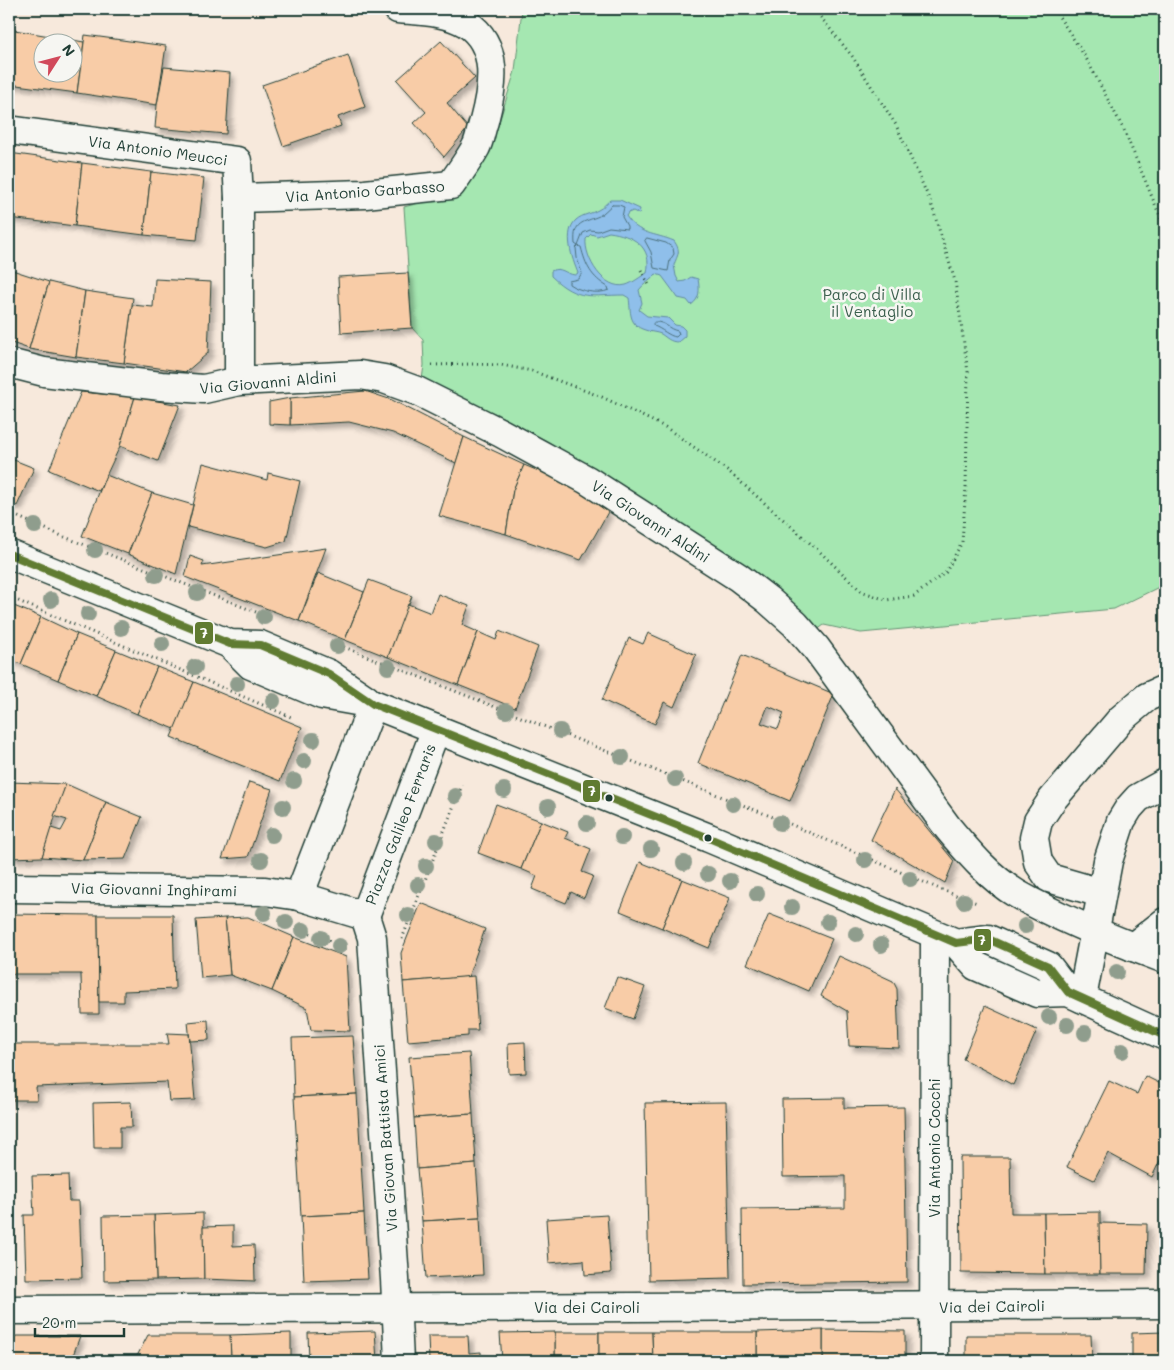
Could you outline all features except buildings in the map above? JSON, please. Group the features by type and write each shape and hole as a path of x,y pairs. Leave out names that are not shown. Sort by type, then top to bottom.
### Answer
{"street":[{"name":"Via Antonio Garbasso","path":"239,198 364,194 451,185 477,145 491,93 491,62 488,47 479,34 465,22 437,12 398,9"},
{"name":"Via Antonio Meucci","path":"9,130 237,161 239,198 239,381"},
{"name":"Via Giovanni Aldini","path":"9,362 44,372 161,386 204,389 239,381 360,375 384,379 418,392 528,447 587,480 738,577 795,624 816,648 948,828 992,876 1016,894 1095,931 1165,959"},
{"path":"9,554 230,644 251,665 322,695 373,704 709,838 946,939 988,939 1048,966 1075,995 1165,1036"},
{"path":"1101,893 1049,878 1038,862 1034,838 1038,820 1052,800 1122,719 1147,697 1165,689"},
{"path":"299,896 373,704"},
{"name":"Piazza Galileo Ferraris","path":"299,896 365,916 436,729"},
{"path":"1075,995 1095,931 1101,893 1116,834 1128,808 1138,798 1165,783"},
{"name":"Via Giovanni Inghirami","path":"9,888 264,891 299,896"},
{"name":"Via Giovan Battista Amici","path":"365,916 372,938 399,1361"},
{"path":"1133,947 1165,922"},
{"name":"Via Antonio Cocchi","path":"934,1361 934,1306 946,939"},
{"name":"Via dei Cairoli","path":"9,1310 1165,1304"}],"path":[{"path":"424,365 501,365 532,371 602,397 665,427 727,470 819,551 861,591 886,600 914,596 946,572 962,542 966,487 968,372 954,281 931,203 896,125 852,56 814,9"},
{"path":"1054,9 1086,58 1124,130 1165,228"},
{"path":"641,270 649,285"},
{"path":"9,513 72,540 270,618"},
{"path":"9,597 291,717"},
{"path":"342,646 782,821 942,890 985,906"},
{"path":"401,943 462,786"},
{"path":"290,925 351,949"}],"green space":[{"name":"Parco di Villa il Ventaglio","path":"522,9 1165,9 1165,584 1114,609 861,633 824,625 817,630 724,556 549,442 497,414 421,387 424,365 423,340 412,328 404,207 456,193 490,151 515,71"}],"water":[{"path":"610,200 620,200 640,209 639,214 633,211 626,216 636,227 647,233 674,241 678,251 674,265 679,282 691,277 698,279 699,294 691,305 687,300 678,298 662,276 656,274 639,290 642,303 639,310 647,316 668,318 675,325 681,326 685,330 685,336 678,342 671,341 661,334 645,330 636,325 631,317 629,298 624,295 594,296 578,293 569,290 551,276 551,271 558,269 575,275 578,273 573,260 569,238 572,225 584,215 600,209","holes":["609,232 633,239 639,244 644,249 648,264 647,273 631,283 618,286 610,283 597,271 588,255 586,247 586,239 591,234 597,236"]}],"transit line":[{"name":"7","path":"9,554 230,644 260,645 329,674 373,704 709,838 956,943 988,939 1048,966 1068,992 1165,1036"}]}
